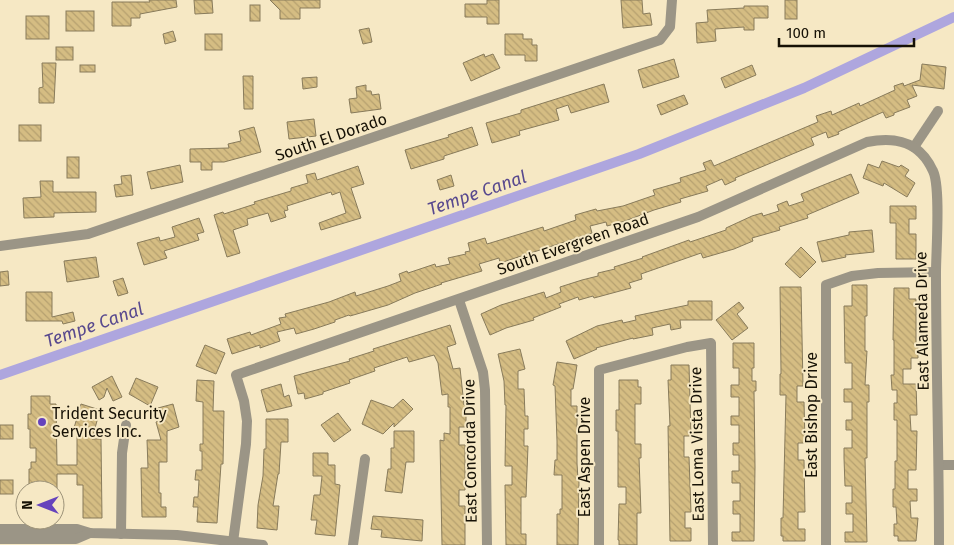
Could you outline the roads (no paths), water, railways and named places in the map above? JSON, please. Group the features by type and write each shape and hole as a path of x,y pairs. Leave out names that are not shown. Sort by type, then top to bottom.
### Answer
{"street":[{"name":"South El Dorado","path":"0,246 88,234 660,40 670,27 672,0"},
{"path":"914,147 938,111"},
{"name":"South Evergreen Road","path":"233,542 246,444 247,421 244,401 236,375 698,217 867,142 883,139 899,141 914,147"},
{"name":"East Alameda Drive","path":"914,147 926,157 935,173 937,191 939,545"},
{"name":"East Bishop Drive","path":"826,545 826,285 852,276 878,273 936,272"},
{"name":"East Concorda Drive","path":"459,300 483,372 485,390 486,545"},
{"name":"East Aspen Drive","path":"599,545 599,370 687,346 711,343"},
{"name":"East Loma Vista Drive","path":"711,343 713,545"},
{"path":"122,534 122,453 126,424"},
{"path":"353,545 365,459"},
{"path":"939,465 954,465"},
{"path":"0,529 15,529"},
{"path":"65,529 77,529 90,533 176,535 263,545"},
{"path":"2,539 17,533 18,530"},
{"path":"2,539 76,539 90,533"}],"waterway":[{"name":"Tempe Canal","path":"0,375 639,154 804,88 954,17"}],"place":[{"name":"Trident Security Services Inc.","path":"42,422"}]}
